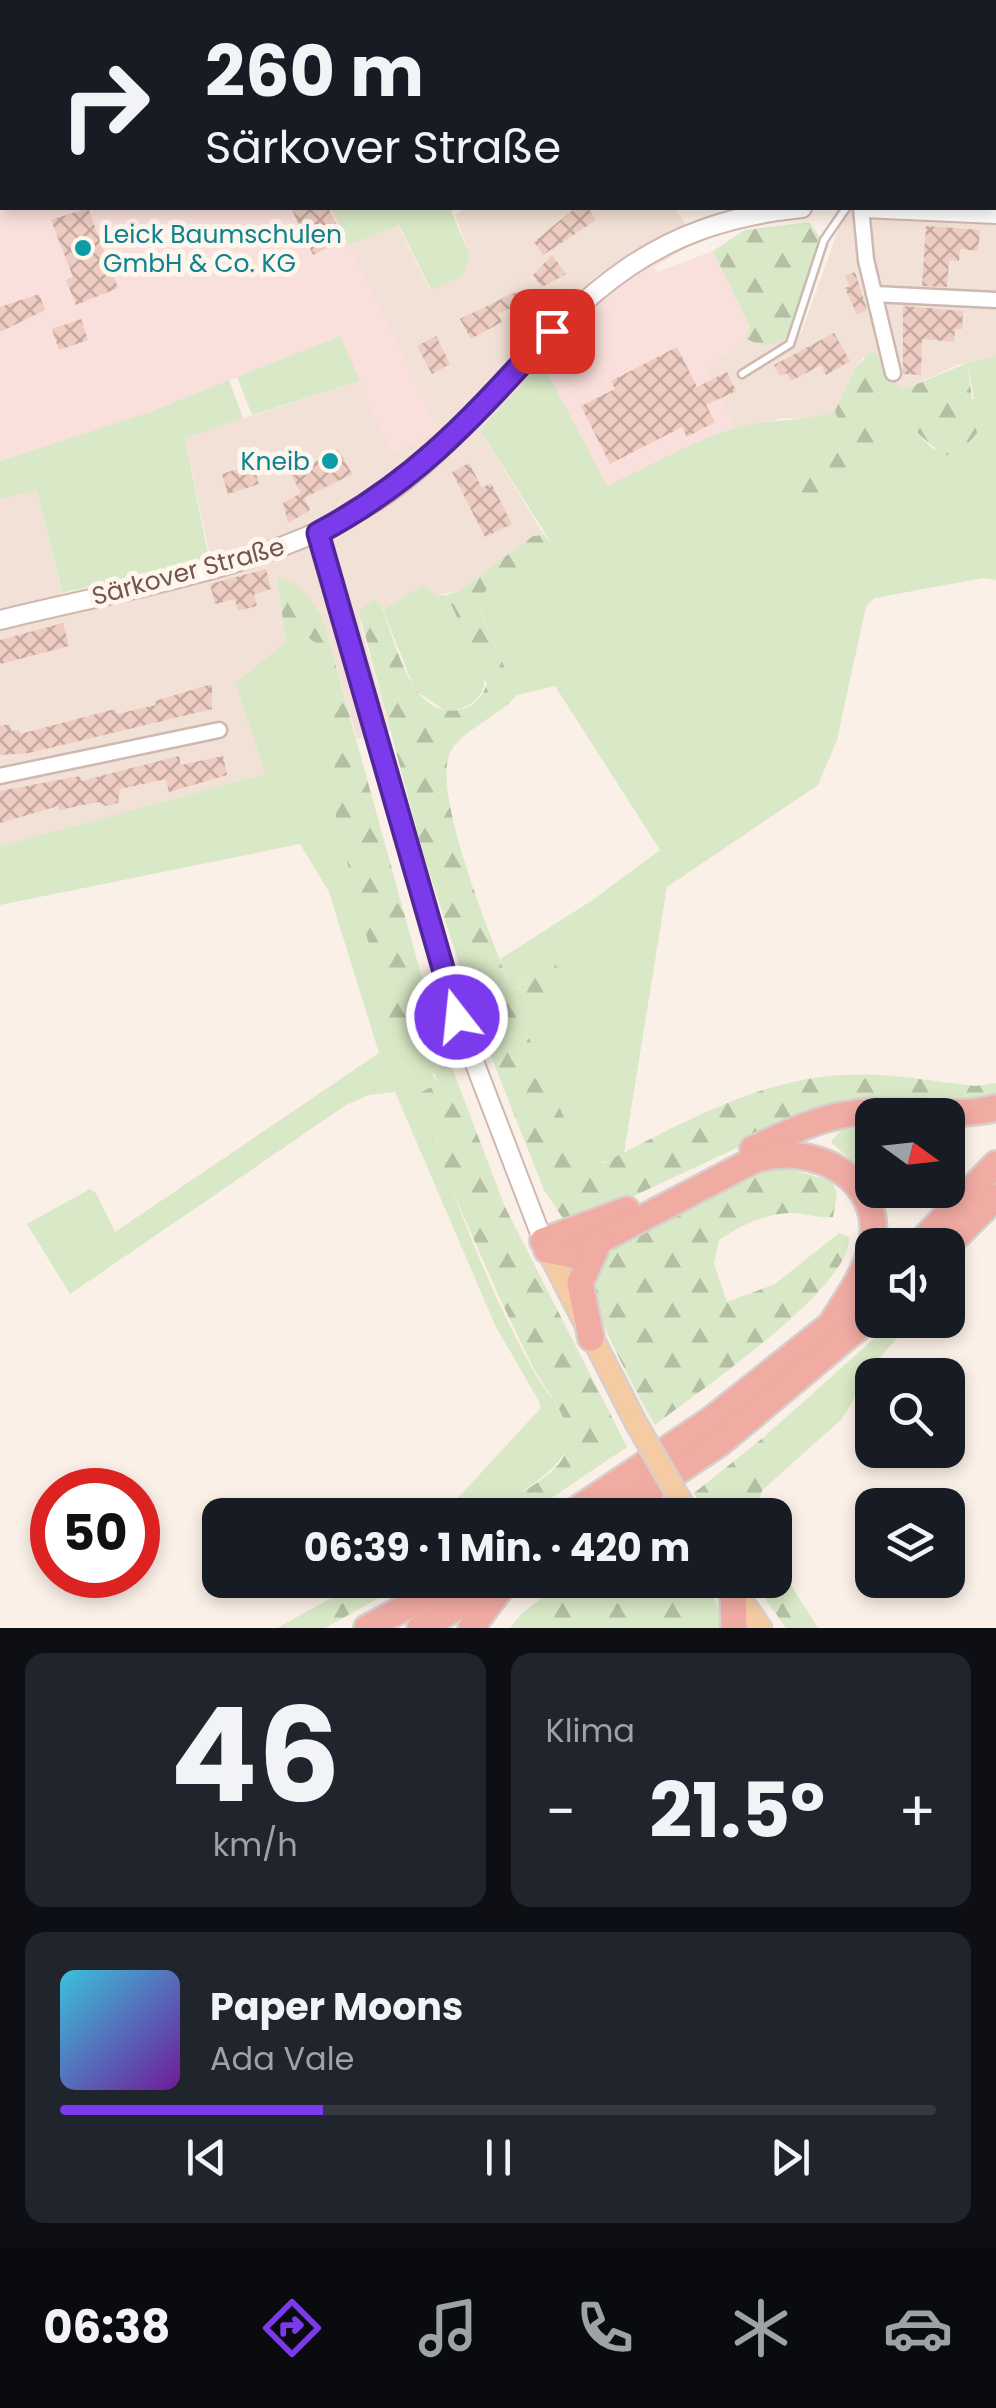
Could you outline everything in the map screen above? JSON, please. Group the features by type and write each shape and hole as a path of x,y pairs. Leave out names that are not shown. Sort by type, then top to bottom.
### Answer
{"highway":[{"path":"545,1246 817,1121 850,1113 966,1113 996,1108"},
{"path":"545,1246 572,1255 754,1160 781,1152 814,1156 834,1164 858,1186 873,1228 866,1263 830,1326"},
{"path":"934,1228 996,1164"},
{"path":"965,1229 996,1197"},
{"path":"591,1338 580,1283 598,1244"},
{"path":"594,1498 711,1420 855,1303"},
{"path":"638,1498 721,1442 855,1330"},
{"path":"367,1628 423,1598"},
{"path":"420,1628 474,1598"},
{"path":"471,1628 494,1598"},
{"path":"732,1598 734,1628"}],"main road":[{"name":"Särkover Straße","path":"0,620 272,551 318,533 379,499 423,466 552,331 626,266 659,245 732,213 774,210"},
{"path":"907,210 996,214"},
{"path":"318,533 457,1017 545,1246 679,1498"},
{"path":"741,1598 762,1628"}],"street":[{"path":"862,210 874,294 893,372"},
{"path":"874,294 996,300"},
{"path":"0,776 219,730"}],"lane":[{"path":"742,374 790,344 824,240 845,210"}],"shaded area":[{"name":"Leick Baumschulen GmbH & Co. KG","path":"0,210 333,210 438,432 391,454 340,336 153,411 0,461"},
{"path":"462,210 676,210 697,241 601,299 480,430 544,535 533,536 459,591 436,595 423,585 383,610 379,602 360,623 390,731 357,739 324,623 277,578 286,642 235,683 267,774 0,846 0,499 37,489 66,613 214,576 185,437 360,381 373,411 438,432 349,245 398,225 430,290 470,256 455,215"},
{"path":"845,210 996,210 996,356 957,365 903,390 863,357 835,411 814,419 784,418 734,428 706,368 746,339 764,346 802,331"},
{"path":"713,251 750,327 746,339 706,368 734,428 607,487 542,362 601,299 631,275 652,263 657,272"}],"green space":[{"path":"333,210 451,210 470,256 462,276 431,290 399,225 349,245"},
{"path":"809,222 819,236 790,337 764,346 746,339 750,327 713,251 745,230"},
{"path":"340,336 360,381 252,415 237,377"},
{"path":"871,352 877,353 888,376 875,464 861,479 842,488 800,492 790,479 792,469 805,460 847,446 835,411 855,369"},
{"path":"996,356 996,580 983,578 875,598 866,606 837,740 818,785 667,887 624,1153 602,1162 581,1156 525,1029 555,986 559,969 540,967 516,989 510,986 500,959 591,901 660,850 555,686 517,695 479,609 486,590 550,541 480,430 542,362 607,486 719,433 835,411 847,446 805,460 792,469 790,479 837,485 858,480 875,464 888,376 903,390 906,422 934,450 974,398 967,363"},
{"path":"967,363 977,433 960,452 944,456 905,422 903,390"},
{"path":"229,380 243,418 185,438 209,559 62,593 37,490 0,499 0,461 153,411"},
{"path":"544,535 550,541 486,590 479,610 517,695 452,749 447,768 448,795 478,902 510,986 517,989 540,967 553,962 559,969 555,986 525,1029 581,1156 604,1163 719,1106 811,1078 876,1075 975,1086 996,1083 996,1096 965,1101 965,1098 855,1098 855,1104 829,1105 584,1219 572,1221 562,1217 544,1190 480,1028 423,853 359,612 373,600 379,602 416,689 427,702 442,709 464,709 477,701 487,684 447,595 459,591 533,536"},
{"path":"277,577 306,594 324,623 433,1018 505,1207 627,1447 551,1498 510,1498 555,1469 567,1447 566,1425 501,1300 416,1100 420,1093 438,1083 435,1074 411,1071 389,1022 336,819 330,687 319,646 309,638 286,642"},
{"path":"423,585 436,595 447,595 482,664 481,694 469,705 447,712 415,690 383,610"},
{"path":"309,638 319,646 330,687 336,819 421,1072 430,1071 438,1083 420,1093 486,1274 566,1426 568,1445 564,1454 531,1486 512,1498 458,1498 540,1409 540,1403 495,1325 395,1092 369,1095 346,1105 70,1294 27,1224 90,1189 96,1193 115,1232 379,1053 329,892 300,844 0,905 0,846 266,774 235,683 286,642"},
{"path":"855,1128 855,1164 831,1142 840,1131"},
{"path":"782,1167 832,1181 837,1194 833,1217 773,1215 719,1240 714,1264 727,1302 775,1284 839,1233 849,1237 843,1258 826,1283 769,1338 655,1425 596,1305 592,1293 595,1274 608,1255 657,1220 758,1172"},
{"path":"875,1338 897,1338 880,1358 855,1358 855,1397 842,1419 759,1493 773,1453 770,1440 764,1437"},
{"path":"764,1437 770,1439 773,1453 760,1498 697,1498 694,1493"},
{"path":"792,1587 818,1628 786,1628 765,1598 792,1598"},
{"path":"331,1598 379,1598 325,1628 277,1628"},
{"path":"542,1598 714,1598 721,1616 719,1628 510,1628"}],"building":[{"name":"Leick Baumschulen GmbH & Co. KG","path":"89,210 118,288 76,305 66,280 73,277 51,220"},
{"path":"292,210 329,210 344,240 313,255"},
{"path":"573,210 589,210 596,220 543,255 534,242"},
{"path":"926,226 980,230 978,251 960,249 959,261 949,260 947,287 922,286"},
{"path":"552,255 566,274 542,287 533,275"},
{"path":"855,272 867,310 857,315 845,288 850,286 845,276"},
{"path":"518,291 523,302 498,314 502,322 471,339 460,319"},
{"path":"39,294 45,310 0,332 0,307"},
{"path":"903,306 963,311 962,329 955,329 954,342 922,339 921,375 903,374"},
{"path":"81,319 88,340 59,350 52,329"},
{"path":"834,333 850,361 826,375 821,365 791,381 787,373 780,376 774,365"},
{"path":"436,336 450,364 432,374 417,346"},
{"path":"677,347 697,387 727,372 736,391 706,405 715,422 687,437 682,427 610,464 581,406 615,389 611,381"},
{"name":"Kneib","path":"338,449 352,474 304,498 310,510 288,523 283,503 301,493 291,475"},
{"path":"469,463 482,488 491,483 512,524 485,537 452,472"},
{"path":"253,464 259,484 228,494 222,474"},
{"path":"266,569 271,589 254,594 257,606 238,611 235,599 215,604 210,584"},
{"path":"63,623 69,646 0,664 0,640"},
{"path":"212,684 212,709 29,753 0,755 0,726 10,724 11,731 19,730 20,734 115,709 117,714 156,705 155,701"},
{"path":"179,756 181,765 223,756 227,775 169,792 166,779 120,789 118,803 106,806 98,802 59,810 58,806 0,823 0,791 80,776 81,781"}],"place":[{"name":"Leick Baumschulen GmbH & Co. KG","path":"83,248"},
{"name":"Kneib","path":"330,461"}],"route":[{"path":"457,1017 318,533 379,499 423,466 552,331"}]}
